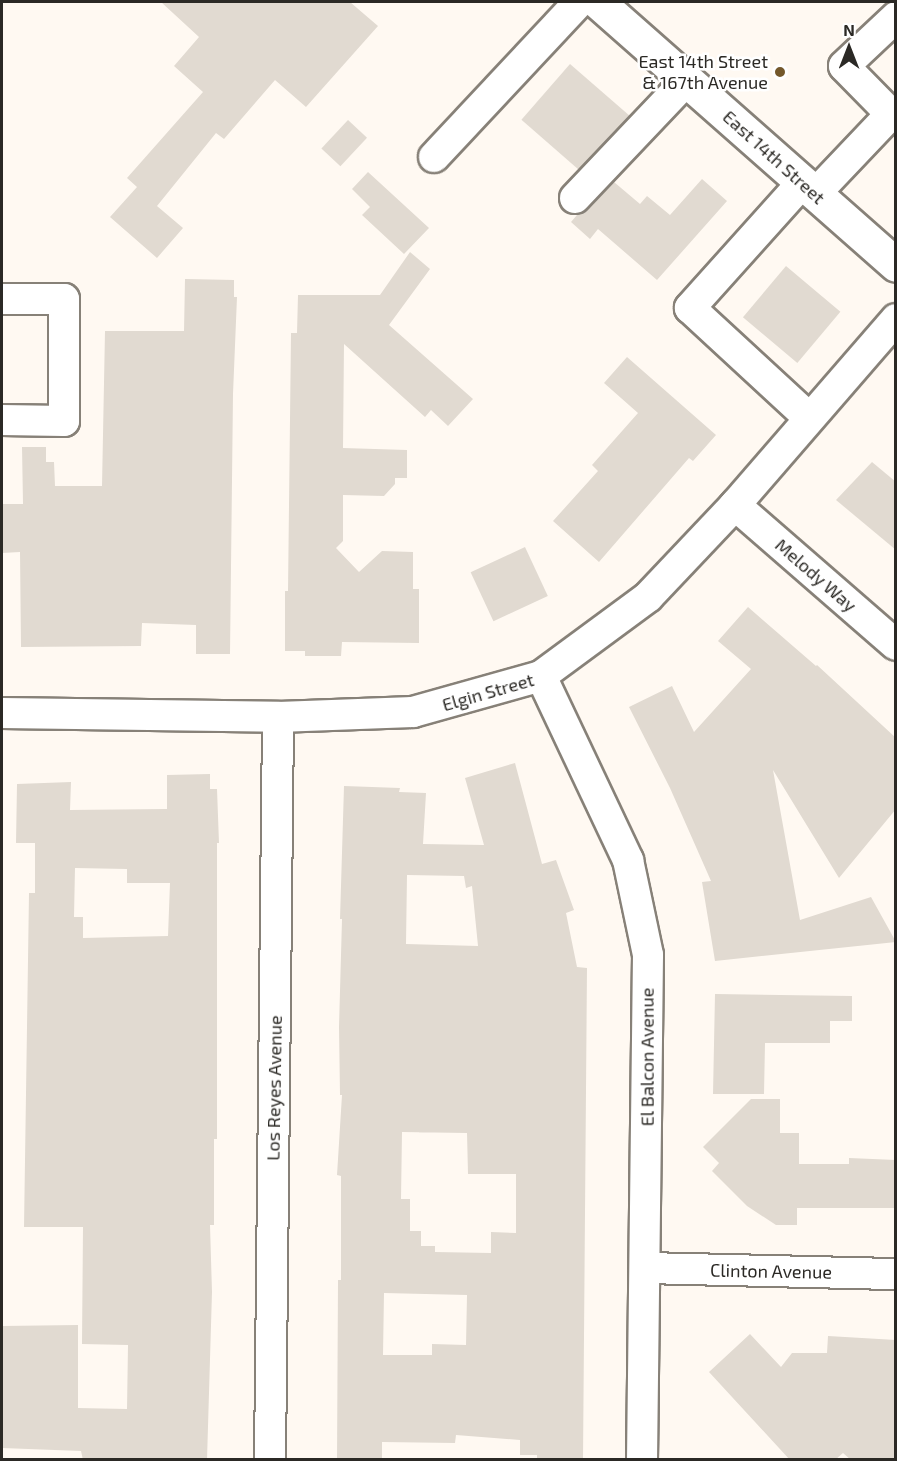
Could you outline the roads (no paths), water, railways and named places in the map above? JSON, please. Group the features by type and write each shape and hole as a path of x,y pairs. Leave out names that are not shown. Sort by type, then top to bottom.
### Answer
{"main road":[{"name":"East 14th Street","path":"598,2 896,265"}],"street":[{"path":"434,158 579,2"},
{"path":"809,418 690,308 809,188 893,114 844,66 896,17"},
{"path":"575,198 687,80"},
{"path":"2,299 63,299 63,421 2,420"},
{"name":"Elgin Street","path":"2,713 278,717 413,712 541,676 648,597 735,505 896,319"},
{"name":"Melody Way","path":"735,505 896,645"},
{"name":"El Balcon Avenue","path":"541,676 628,860 648,955 642,1460"},
{"name":"Los Reyes Avenue","path":"270,1460 278,717"},
{"name":"Clinton Avenue","path":"646,1268 896,1274"}],"place":[{"name":"East 14th Street & 167th Avenue","path":"780,72"}]}
